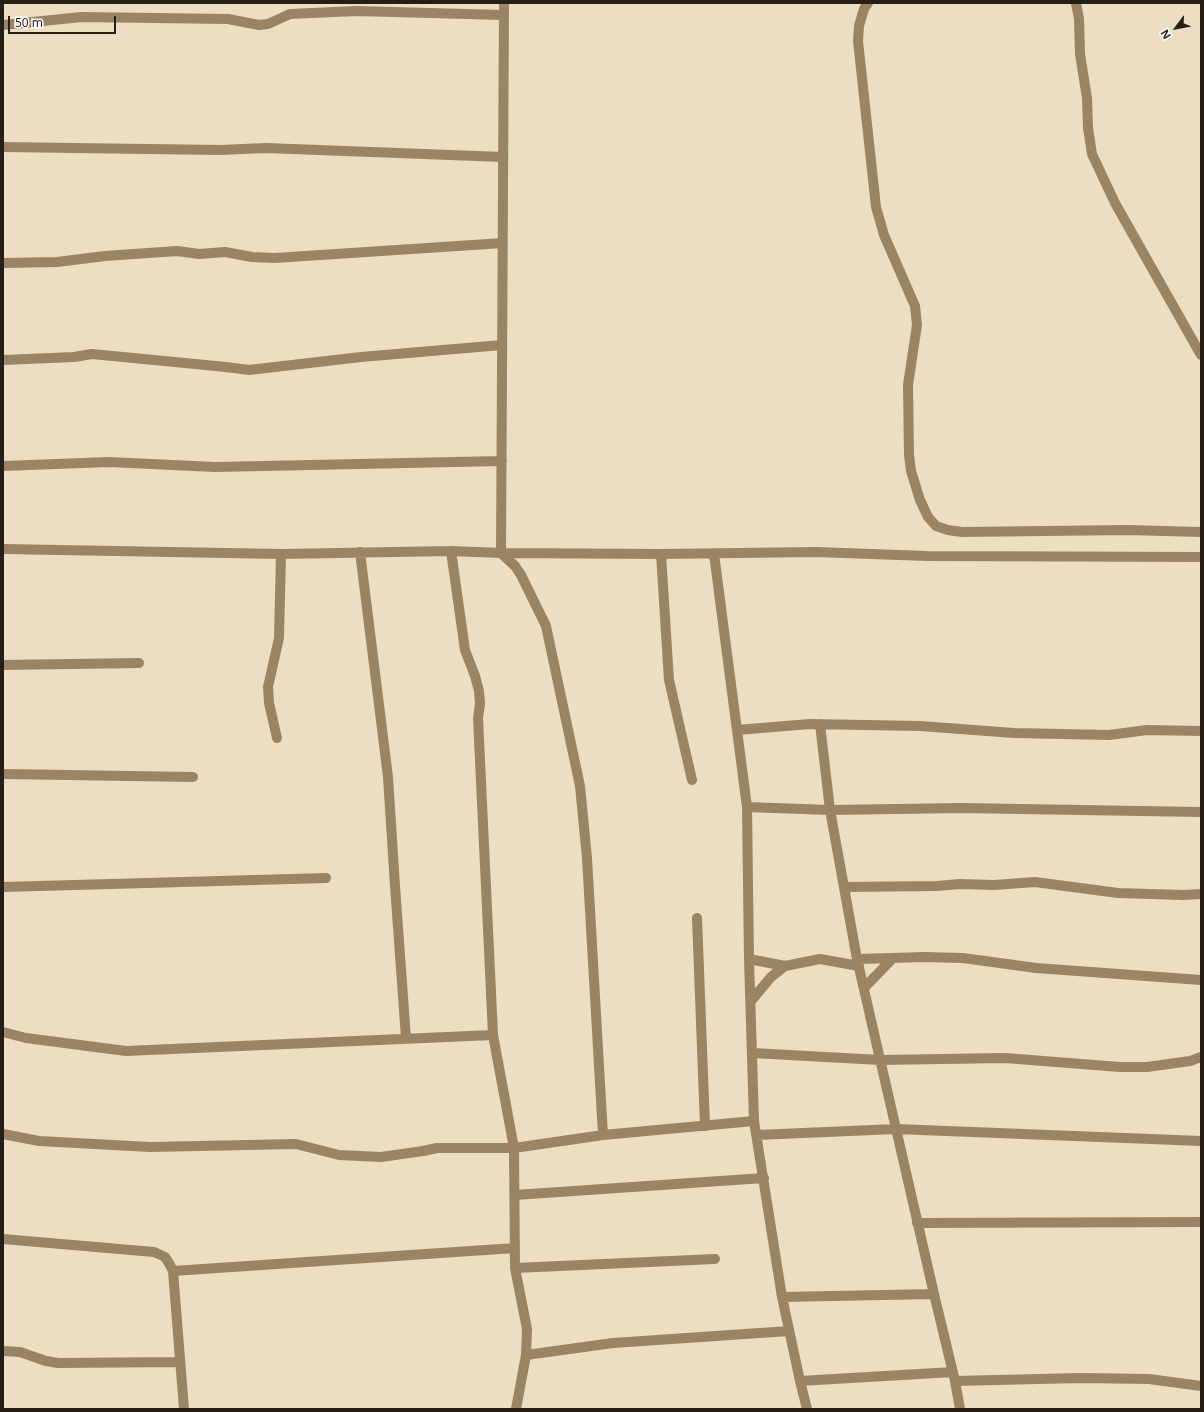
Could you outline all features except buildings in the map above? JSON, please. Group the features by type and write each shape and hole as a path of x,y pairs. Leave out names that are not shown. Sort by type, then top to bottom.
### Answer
{"street":[{"path":"504,3 501,553 515,566 521,575 546,626 580,786 587,858 603,1135"},
{"path":"868,3 864,9 859,26 858,41 876,207 884,236 915,306 917,325 908,385 909,455 911,471 920,500 928,517 936,526 962,532 1127,530 1201,532"},
{"path":"1076,3 1079,19 1080,54 1088,98 1088,128 1092,154 1115,203 1201,355"},
{"path":"3,25 82,17 228,19 259,25 268,24 290,14 308,12 504,15"},
{"path":"3,147 220,150 266,148 503,157"},
{"path":"3,263 57,262 105,256 177,251 199,254 224,252 252,257 275,258 503,243"},
{"path":"3,360 74,357 92,354 249,370 361,357 502,345"},
{"path":"3,466 109,462 215,467 502,461"},
{"path":"3,549 281,554 451,551 501,553 661,554 816,552 927,556 1201,557"},
{"path":"451,551 465,650 479,691 479,725 493,1035 514,1148 516,1268 527,1329 526,1355 516,1409"},
{"path":"360,552 388,777 406,1038"},
{"path":"277,738 269,703 268,687 279,638 281,554"},
{"path":"661,554 669,680 692,780"},
{"path":"714,554 748,807 749,959 754,1121 782,1297 800,1381 808,1409"},
{"path":"3,665 139,663"},
{"path":"737,730 820,724 920,726 1014,733 1109,735 1147,730 1201,731"},
{"path":"820,724 830,810 858,962 917,1223 954,1376 960,1409"},
{"path":"3,774 193,777"},
{"path":"748,807 830,810 962,808 1201,812"},
{"path":"3,887 326,878"},
{"path":"844,887 971,884 994,885 1035,882 1118,893 1183,895 1201,894"},
{"path":"697,918 705,1126"},
{"path":"749,959 785,966 820,959 858,962 893,958 963,958 1036,968 1201,980"},
{"path":"864,988 893,958"},
{"path":"751,1001 771,977 785,966"},
{"path":"3,1032 26,1038 126,1051 493,1035"},
{"path":"753,1053 880,1060 1005,1058 1120,1067 1147,1067 1190,1061 1201,1057"},
{"path":"3,1134 38,1141 150,1147 296,1144 339,1155 381,1157 423,1152 437,1148 514,1148 603,1135 754,1121"},
{"path":"757,1135 896,1129 1201,1141"},
{"path":"515,1195 764,1178"},
{"path":"917,1223 1201,1222"},
{"path":"3,1239 154,1252 165,1257 173,1272 184,1409"},
{"path":"173,1272 515,1248"},
{"path":"516,1268 715,1259"},
{"path":"782,1297 934,1294"},
{"path":"526,1355 613,1343 789,1331"},
{"path":"3,1350 20,1352 46,1361 58,1363 180,1362"},
{"path":"800,1381 954,1376 1149,1380 1201,1386"}]}
